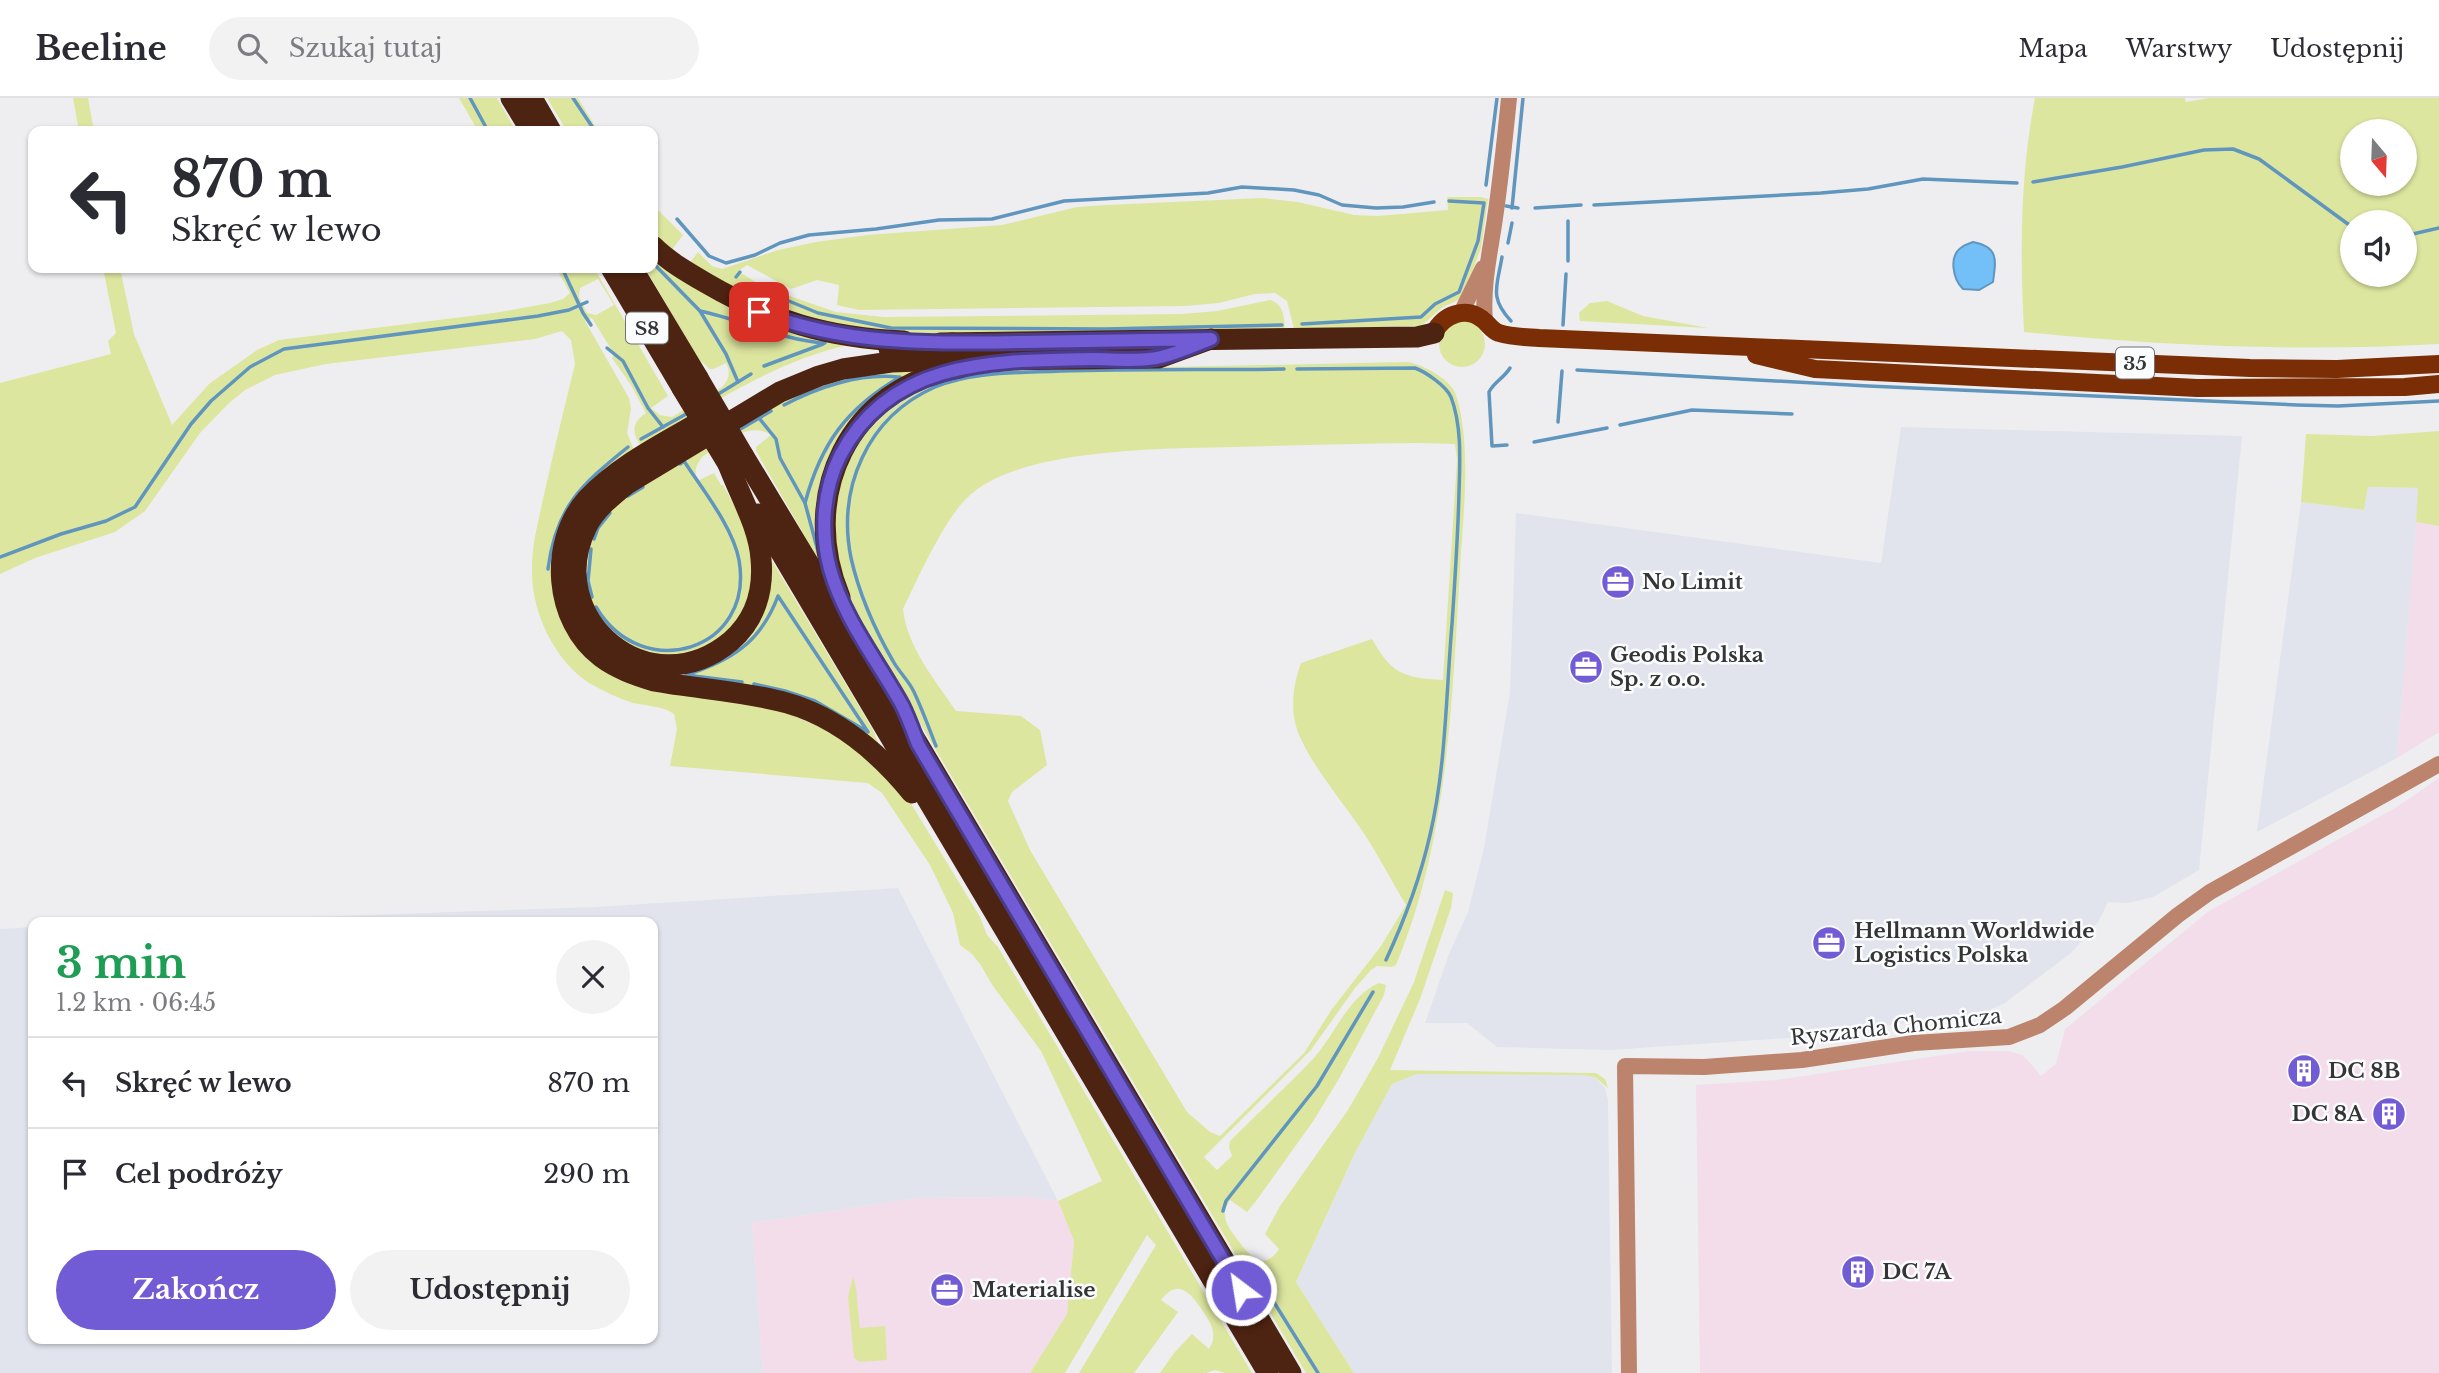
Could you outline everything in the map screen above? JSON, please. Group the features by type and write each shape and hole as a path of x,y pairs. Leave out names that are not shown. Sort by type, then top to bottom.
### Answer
{"highway":[{"path":"511,98 541,126"},
{"path":"532,98 543,126"},
{"path":"658,251 735,300 797,326 870,339 953,343 1417,337 1434,333"},
{"name":"S8","path":"614,273 690,383 736,460 949,838 1268,1373"},
{"name":"S8","path":"635,273 690,383"},
{"path":"736,460 761,555 760,593 750,619 741,631 721,648 691,662 653,663 621,652 600,635 586,614 579,594 576,572 579,549 588,524 610,498 627,484 788,388 843,369 891,362 1159,358 1211,339"},
{"path":"949,838 885,763 849,733 827,720 788,703 654,681 623,670 600,656 582,636 571,616 563,592 561,568 562,554 571,526 579,510 599,488 626,467 765,384 809,364 854,352 953,343"},
{"path":"918,744 903,708 836,588 825,545 824,523 831,481 847,442 859,426 873,411 905,387 952,370 1016,361"},
{"name":"S8","path":"736,460 918,744 1291,1373"}],"main road":[{"name":"35","path":"1461,313 1474,314 1491,329 1512,336 2250,369 2359,369 2439,364"},
{"path":"1434,333 1445,319 1461,313"},
{"name":"35","path":"1711,345 1815,369 2197,388 2405,387 2439,384"}],"street":[{"path":"1485,321 1483,304 1487,260 1496,215 1509,98"},
{"path":"1461,313 1487,260"},
{"name":"Ryszarda Chomicza","path":"1629,1373 1625,1066 1704,1067 1802,1060 1914,1043 2009,1037 2040,1025 2064,1008 2210,892 2439,764"}],"shaded area":[{"path":"1901,427 2242,436 2199,870 2153,897 2129,903 2108,902 2099,921 2071,953 2005,1003 1985,1012 1804,1037 1610,1050 1497,1047 1467,1023 1425,1023 1449,954 1468,912 1484,848 1510,692 1516,513 1881,563"},
{"path":"2368,487 2419,488 2397,758 2257,832 2301,502 2364,510"},
{"path":"2416,522 2439,526 2439,732 2397,758"},
{"path":"2439,778 2439,1373 1700,1373 1696,1085 1776,1080 1970,1051 2008,1051 2023,1055 2041,1076 2056,1064 2065,1029 2209,911 2395,808"},
{"path":"898,888 1058,1201 1030,1197 917,1198 752,1223 763,1373 0,1373 0,929 28,927 28,1344 658,1344 658,917 309,917 595,907"},
{"path":"1417,1074 1582,1075 1595,1077 1605,1088 1608,1100 1612,1373 1354,1373 1296,1282 1354,1155 1392,1084"},
{"path":"1030,1197 1058,1201 1074,1241 1067,1314 1030,1373 763,1373 752,1223 917,1198"}],"green space":[{"path":"73,98 88,98 93,126 78,126"},
{"path":"459,98 497,98 513,126 475,126"},
{"path":"547,98 578,98 595,126 564,126"},
{"path":"2035,98 2185,98 2186,102 2209,98 2439,98 2439,344 2232,346 2024,332 2022,215 2026,156"},
{"path":"1447,197 1488,199 1481,248 1464,295 1419,326 1294,329 1287,301 1275,293 1185,306 859,310 837,305 839,285 817,280 791,289 747,265 738,271 778,296 781,293 836,312 884,317 1182,314 1217,311 1270,300 1280,307 1285,327 1279,331 923,335 871,333 784,314 733,292 693,269 658,242 658,210 683,235 671,251 689,264 698,252 712,266 722,269 778,250 816,242 867,235 1002,225 1077,207 1262,198 1298,202 1354,215 1378,216 1448,210"},
{"path":"658,257 853,344 824,351 770,373 717,400 641,446 634,432 638,420 646,413 612,358 614,354 592,318 585,321 629,398 631,409 627,433 634,450 591,483 579,646 769,705 839,735 907,797 980,917 987,935 998,947 1252,1373 1225,1373 1215,1370 1206,1373 1160,1373 1192,1334 1209,1349 1213,1341 1213,1330 1205,1314 1192,1296 1177,1289 1161,1300 1178,1312 1134,1373 1079,1373 1156,1245 1147,1235 1065,1373 1030,1373 1067,1314 1074,1241 1058,1201 1102,1181 1041,1051 980,964 960,945 953,913 930,865 882,793 868,783 670,766 677,729 674,714 627,701 594,686 577,674 556,649 536,604 532,564 539,517 575,364 571,340 562,331 535,339 326,364 275,375 245,390 200,433 145,511 115,532 35,558 0,574 0,383 111,354 108,341 116,333 104,273 121,273 134,334 172,425 209,384 257,350 279,340 494,313 550,303 563,299 570,293 559,273 597,273 668,396 651,408 660,415 672,417 722,387 728,379 726,363 710,369 699,360 648,273 658,273","holes":["598,279 614,305 596,315 587,313 579,297 580,288"]},
{"path":"1607,301 1643,316 1708,328 1580,321 1579,313 1590,303"},
{"path":"1462,321 1478,328 1485,344 1478,360 1462,367 1446,360 1439,344 1446,328"},
{"path":"1418,344 922,355 853,361 805,375 752,401 629,473 592,505 571,544 569,582 581,617 604,645 636,665 672,672 709,664 744,638 754,626 767,597 772,561 872,728 880,747 830,713 788,695 670,677 645,671 622,661 601,647 583,627 572,606 567,574 569,550 573,536 587,510 607,487 642,463 752,398 804,372 827,364 896,352"},
{"path":"1406,362 1420,365 1435,373 1449,384 1456,395 1464,436 1465,481 1450,720 1437,820 1427,870 1413,918 1396,965 1377,966 1371,970 1311,1050 1204,1157 1217,1170 1232,1156 1230,1141 1312,1060 1359,997 1379,983 1386,985 1384,995 1340,1077 1314,1120 1256,1201 1247,1212 1230,1200 1226,1207 1227,1225 1246,1251 1256,1259 1267,1260 1279,1249 1265,1234 1280,1206 1348,1110 1378,1058 1414,982 1445,890 1453,893 1451,908 1420,999 1390,1070 1596,1073 1605,1079 1608,1088 1595,1077 1582,1075 1417,1074 1392,1084 1354,1155 1296,1282 1354,1373 1306,1373 861,624 841,581 832,517 845,466 865,431 906,396 965,373","holes":["1455,444 1457,460 1443,680 1418,678 1400,672 1385,659 1372,639 1301,663 1294,694 1293,710 1301,739 1327,782 1365,835 1406,905 1381,946 1332,1009 1304,1053 1220,1136 1210,1132 1187,1112 1030,850 1008,801 1012,792 1047,765 1040,730 1021,716 956,711 916,650 903,609 932,550 958,508 990,481 1021,469 1056,460 1133,451"]},
{"path":"932,367 846,434 822,566 756,451 756,447 771,435 754,430 745,432 703,456 696,468 697,481 714,473 723,485 747,529 755,579 739,622 704,650 666,657 623,644 590,607 585,547 612,504 763,409 838,378"},
{"path":"2439,431 2439,526 2416,522 2418,488 2368,487 2364,510 2301,502 2306,434 2372,436"},
{"path":"853,1276 860,1328 885,1326 887,1360 860,1362 854,1358 848,1297"}],"water":[{"path":"1973,242 1988,247 1995,261 1993,282 1979,290 1963,289 1954,268 1958,251"}],"waterway":[{"path":"470,98 485,126"},
{"path":"573,98 592,126"},
{"path":"1486,185 1497,98"},
{"path":"1512,208 1523,98"},
{"path":"2033,182 2204,150 2233,149 2259,159 2340,218"},
{"path":"1594,205 1821,193 1868,189 1923,179 2017,183"},
{"path":"677,219 709,256 726,263 809,235 939,220 992,219 1064,201 1208,193 1242,187 1294,190 1319,195 1342,205 1376,208 1434,202"},
{"path":"1302,324 1421,317 1435,304 1459,292 1478,241 1484,203 1449,201"},
{"path":"1535,208 1581,205"},
{"path":"1506,206 1518,208"},
{"path":"1568,221 1568,261"},
{"path":"1508,243 1512,223"},
{"path":"2417,233 2439,228"},
{"path":"1502,257 1496,291 1500,305 1511,321"},
{"path":"658,268 700,311"},
{"path":"736,277 740,272"},
{"path":"564,273 591,325"},
{"path":"1563,325 1566,274"},
{"path":"777,293 784,299 818,313 891,328 1105,329 1282,325"},
{"path":"0,557 61,534 106,521 135,507 191,424 211,401 250,367 284,349 538,316 569,310 587,302"},
{"path":"738,382 726,354 700,311 777,334 825,343"},
{"path":"764,366 823,344"},
{"path":"607,348 623,361 648,408 663,427"},
{"path":"1297,369 1415,368 1445,388 1455,408 1459,432 1457,542 1439,783 1422,867 1386,960"},
{"path":"1507,445 1492,446 1489,392 1510,368"},
{"path":"936,746 914,692 893,661 874,624 851,558 848,532 853,481 875,436 891,417 911,400 935,387 981,375 1089,370 1284,369"},
{"path":"1577,370 2297,405 2338,406 2439,401"},
{"path":"1558,422 1562,371"},
{"path":"715,396 751,374"},
{"path":"784,405 811,392 854,379 898,377"},
{"path":"805,503 819,462 839,429 865,401 900,377"},
{"path":"1620,425 1692,410 1792,414"},
{"path":"737,431 771,411"},
{"path":"641,439 688,413"},
{"path":"759,418 776,439 780,458 805,503 819,555"},
{"path":"1534,442 1607,428"},
{"path":"548,569 557,529 573,499 597,473 628,447"},
{"path":"596,607 616,631 640,645 666,650 691,647 713,635 730,617 739,591 739,560 736,547 708,496 684,461 680,464"},
{"path":"628,496 643,487"},
{"path":"594,539 598,528 610,513"},
{"path":"591,549 588,581 592,597"},
{"path":"742,682 686,675 717,663 742,648 763,626 778,596 868,732 815,701 754,684"},
{"path":"1223,1211 1226,1201 1317,1086 1373,992"},
{"path":"1247,1259 1318,1373"}],"place":[{"name":"No Limit","path":"1618,582"},
{"name":"Geodis Polska Sp. z o.o.","path":"1586,667"},
{"name":"Hellmann Worldwide Logistics Polska","path":"1829,943"},
{"name":"DC 8B","path":"2304,1071"},
{"name":"DC 8A","path":"2389,1114"},
{"name":"DC 7A","path":"1858,1272"},
{"name":"Materialise","path":"947,1290"}],"route":[{"path":"759,312 797,326 870,339 953,343 1211,339 1159,358 1016,361 939,373 905,387 873,411 847,442 831,481 824,523 825,545 836,588 903,708 918,744 1241,1290"}]}
